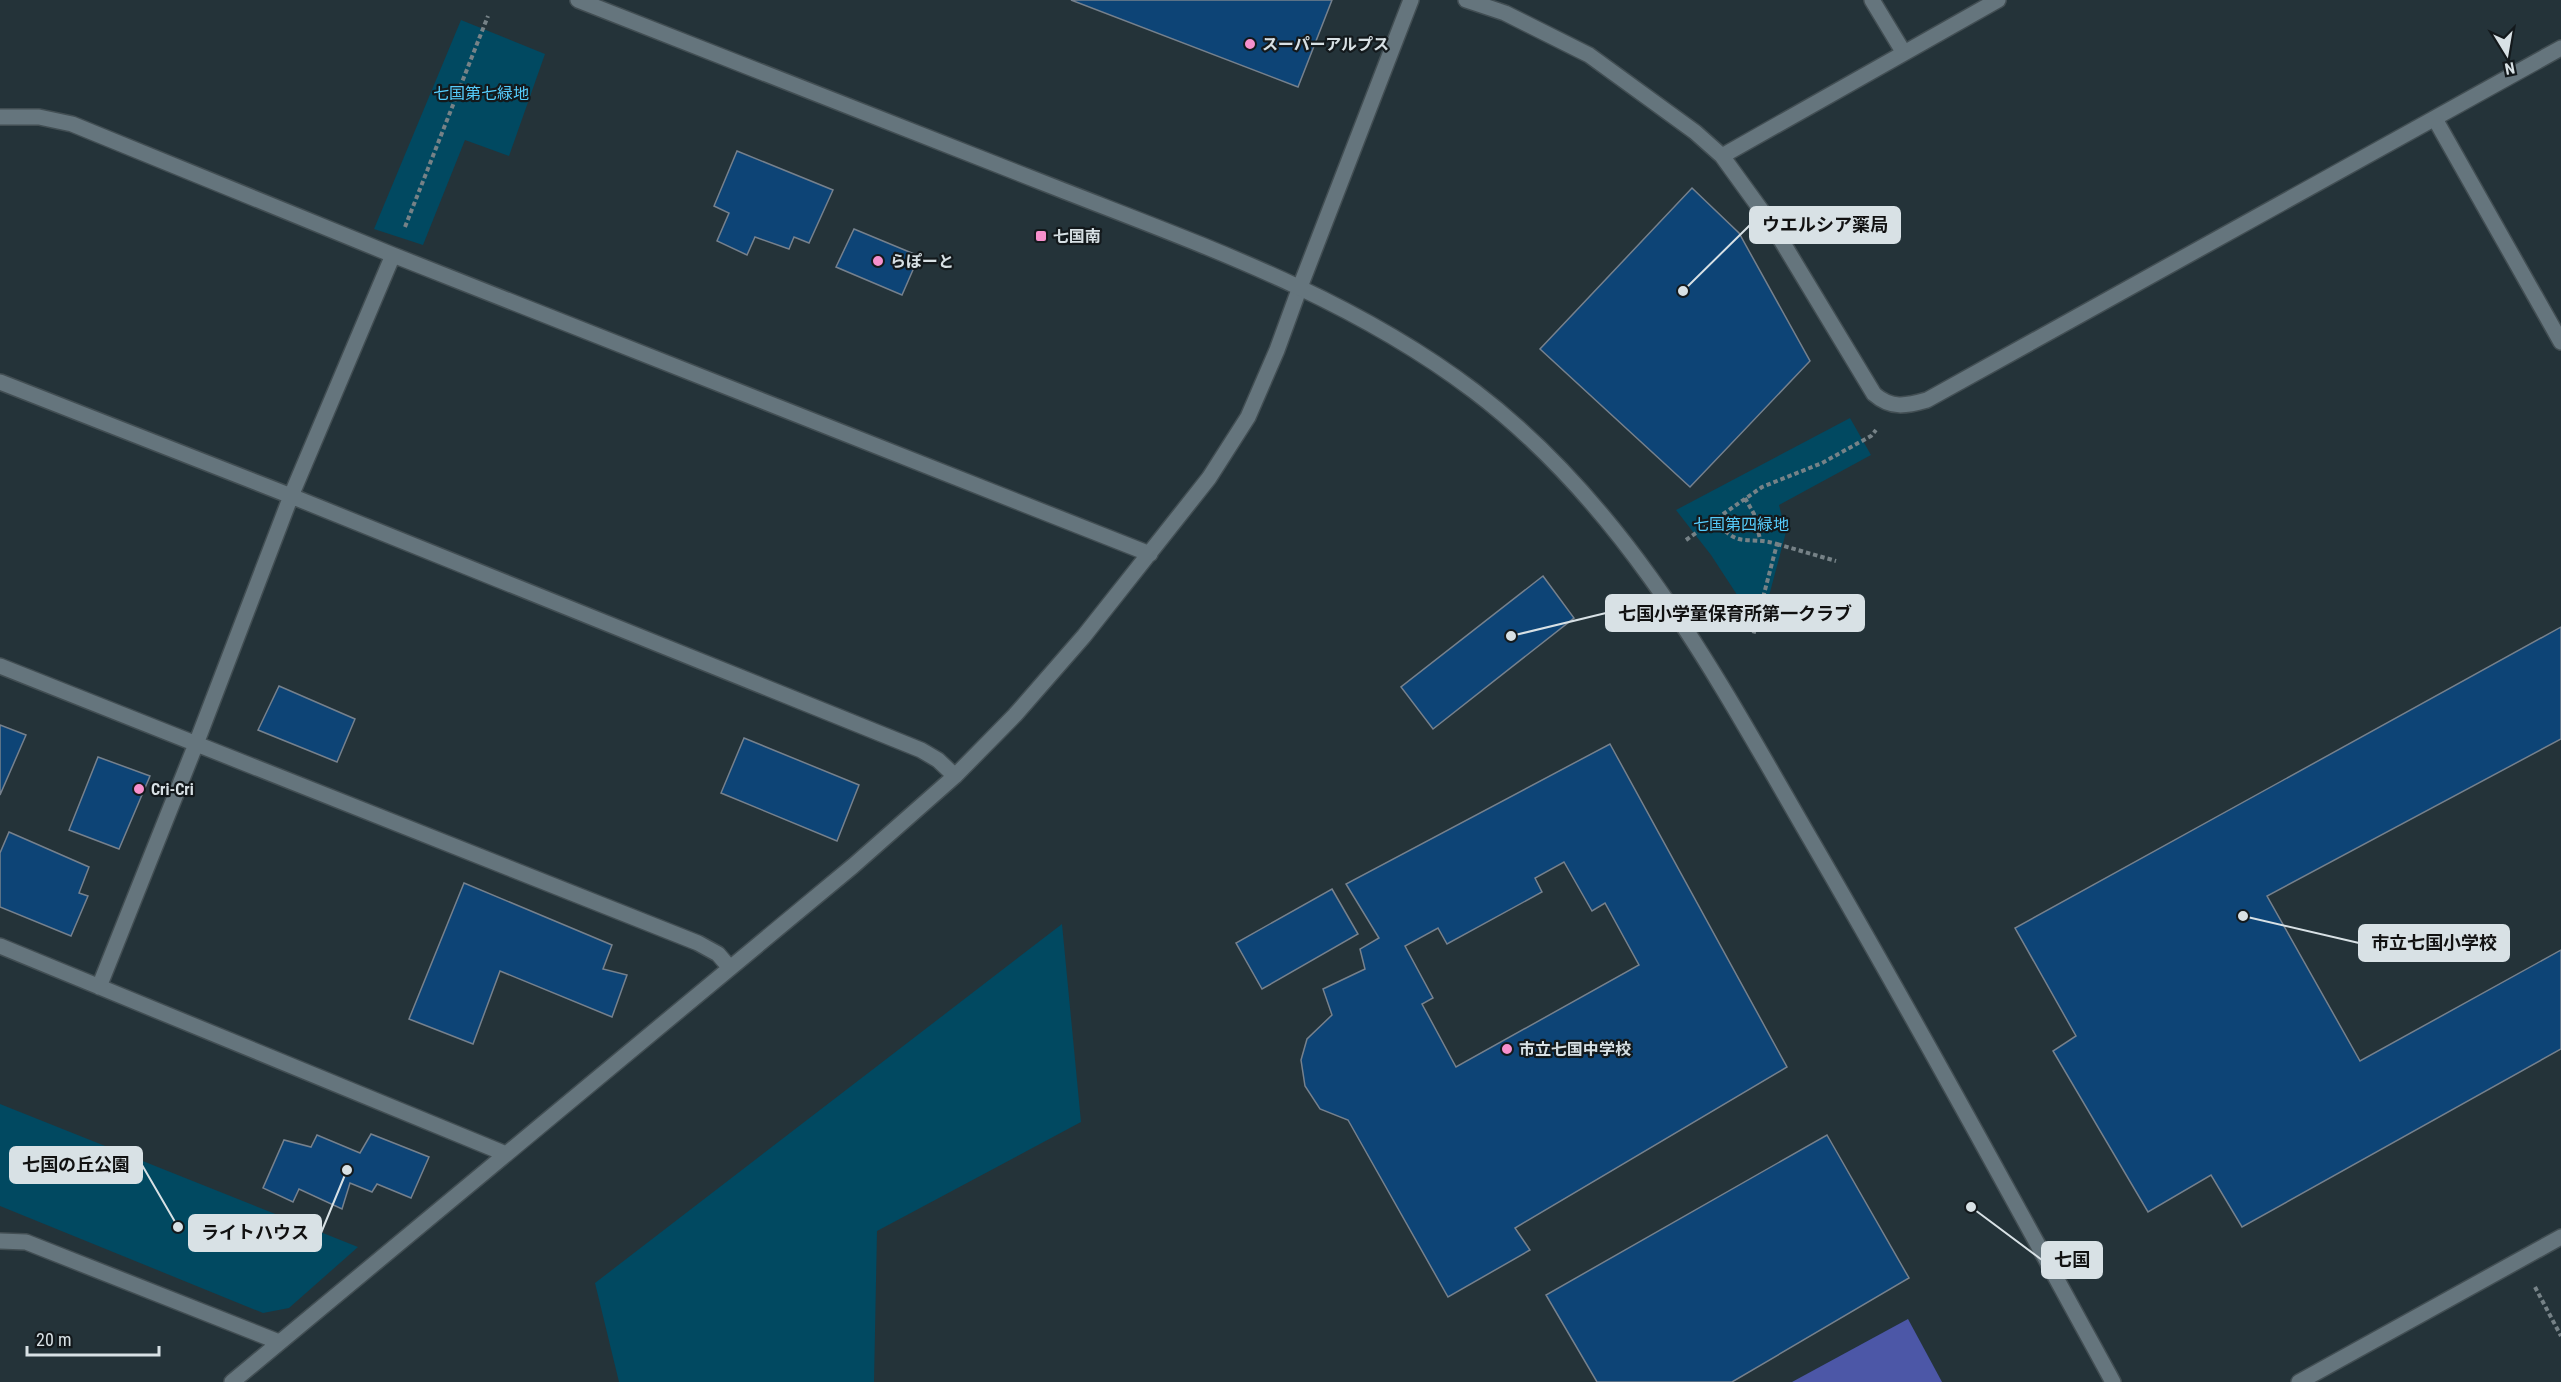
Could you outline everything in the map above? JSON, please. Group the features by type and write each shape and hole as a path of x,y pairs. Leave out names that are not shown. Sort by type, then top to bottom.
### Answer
{"street":[{"path":"578,0 1196,243 1300,287 1360,316 1475,391 1569,476 1604,516 1662,591 1713,672 1941,1068 2113,1382"},
{"path":"232,1382 853,866 955,776 1038,688 1150,554 1209,478 1248,417 1278,350 1300,287 1411,0"},
{"path":"1466,0 1505,13 1589,55 1685,125 1722,156 1772,225 1874,394 1893,405 1909,405 1927,400 2561,48"},
{"path":"1872,0 1904,53"},
{"path":"1722,156 1998,0"},
{"path":"0,117 39,117 72,124 393,255 1150,554"},
{"path":"2435,119 2561,342"},
{"path":"99,987 196,744 291,496 393,255"},
{"path":"0,382 291,496 921,750 938,760 955,776"},
{"path":"0,666 698,943 718,954 730,968"},
{"path":"0,946 506,1154"},
{"path":"2300,1382 2561,1237"},
{"path":"0,1241 26,1242 279,1342"}],"path":[{"path":"393,255 488,16"},
{"path":"1686,540 1745,498 1776,480 1822,463 1871,436 1893,405"},
{"path":"1745,498 1754,514 1760,539"},
{"path":"1715,520 1732,537 1749,542 1760,539 1836,561"},
{"path":"1752,636 1777,544"},
{"path":"2521,1260 2561,1336"}],"green space":[{"name":"七国第七緑地","path":"461,20 545,54 509,156 465,140 423,245 374,229"},
{"name":"七国第四緑地","path":"1850,418 1871,455 1779,505 1786,532 1760,630 1711,555 1676,510"},
{"path":"1062,924 1081,1122 877,1231 874,1382 619,1382 595,1283"},
{"path":"0,1104 358,1247 289,1308 263,1313 0,1206"}],"water":[{"path":"1908,1319 1942,1382 1792,1382"}],"building":[{"name":"スーパーアルプス","path":"1071,0 1332,0 1298,87"},
{"path":"737,151 833,190 809,243 794,237 789,249 755,237 747,255 717,241 729,213 714,206"},
{"path":"1692,188 1739,233 1810,361 1690,487 1540,349"},
{"name":"らぽーと","path":"854,229 919,256 902,295 836,267"},
{"path":"1543,576 1574,618 1433,729 1401,687"},
{"path":"2561,627 2561,739 2267,896 2360,1061 2561,950 2561,1049 2242,1227 2211,1175 2148,1212 2053,1051 2076,1036 2015,928"},
{"path":"279,686 355,719 337,762 258,730"},
{"path":"0,725 26,735 0,795"},
{"path":"744,738 859,785 837,841 721,793"},
{"path":"1610,744 1787,1067 1515,1228 1530,1250 1448,1297 1348,1120 1320,1109 1305,1086 1301,1060 1307,1039 1332,1015 1323,989 1365,969 1360,949 1379,938 1346,884","holes":["1564,862 1592,911 1605,903 1639,965 1456,1067 1422,1004 1433,998 1405,946 1438,928 1447,944 1542,892 1535,878"]},
{"path":"98,757 150,776 119,849 69,830"},
{"path":"9,832 89,867 79,893 88,896 71,936 0,907 0,853"},
{"path":"464,883 612,945 603,969 627,975 612,1017 500,971 473,1044 409,1019"},
{"path":"1332,889 1358,934 1262,989 1236,943"},
{"path":"371,1134 429,1157 411,1198 377,1184 372,1192 350,1183 342,1209 299,1189 293,1202 263,1188 284,1140 311,1147 317,1135 360,1153"},
{"path":"1827,1135 1909,1278 1732,1382 1597,1382 1546,1295"}],"place":[{"name":"スーパーアルプス","path":"1250,44"},
{"name":"七国南","path":"1041,236"},
{"name":"らぽーと","path":"878,261"},
{"name":"ウエルシア薬局","path":"1683,291"},
{"name":"七国小学童保育所第一クラブ","path":"1511,636"},
{"name":"Cri-Cri","path":"139,789"},
{"name":"市立七国小学校","path":"2243,916"},
{"name":"市立七国中学校","path":"1507,1049"},
{"name":"ライトハウス","path":"347,1170"},
{"name":"七国","path":"1971,1207"},
{"name":"七国の丘公園","path":"178,1227"}]}
